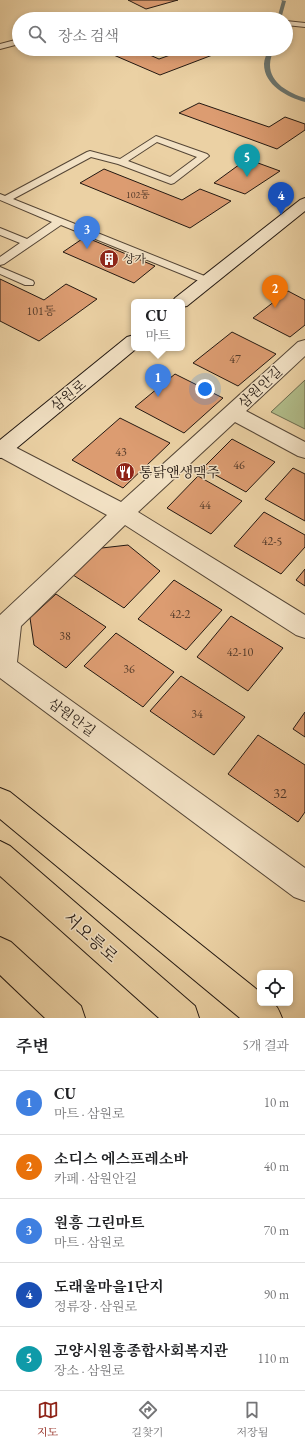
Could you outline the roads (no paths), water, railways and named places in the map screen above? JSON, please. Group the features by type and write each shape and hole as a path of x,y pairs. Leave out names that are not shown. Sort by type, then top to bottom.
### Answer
{"main road":[{"path":"0,801 266,1018"},
{"name":"서오릉로","path":"0,856 183,1018"},
{"path":"0,953 69,1018"}],"street":[{"path":"185,299 305,203"},
{"name":"삼원로","path":"1,450 131,343"},
{"name":"삼원안길","path":"305,346 123,513 9,622 4,667 305,886"},
{"name":"삼원안길","path":"232,412 305,451"},
{"path":"1,450 123,513 305,628"}],"lane":[{"path":"293,24 305,25"},
{"path":"0,47 12,43"},
{"path":"3,198 90,154 121,162 171,181 204,156 156,139 121,162"},
{"path":"3,198 208,282"},
{"path":"0,262 60,221"},
{"path":"0,230 28,243"},
{"path":"0,270 29,284"}],"waterway":[{"path":"281,12 283,0"},
{"path":"268,56 267,60 268,71 274,83 286,92 305,100"}],"place":[{"name":"고양시원흥종합사회복지관","path":"247,177"},
{"name":"도래울마을1단지","path":"281,215"},
{"name":"원흥 그린마트","path":"87,249"},
{"name":"상가","path":"109,259"},
{"name":"소디스 에스프레소바","path":"275,308"},
{"name":"CU","path":"158,397"},
{"name":"통닭앤생맥주","path":"125,472"}]}
